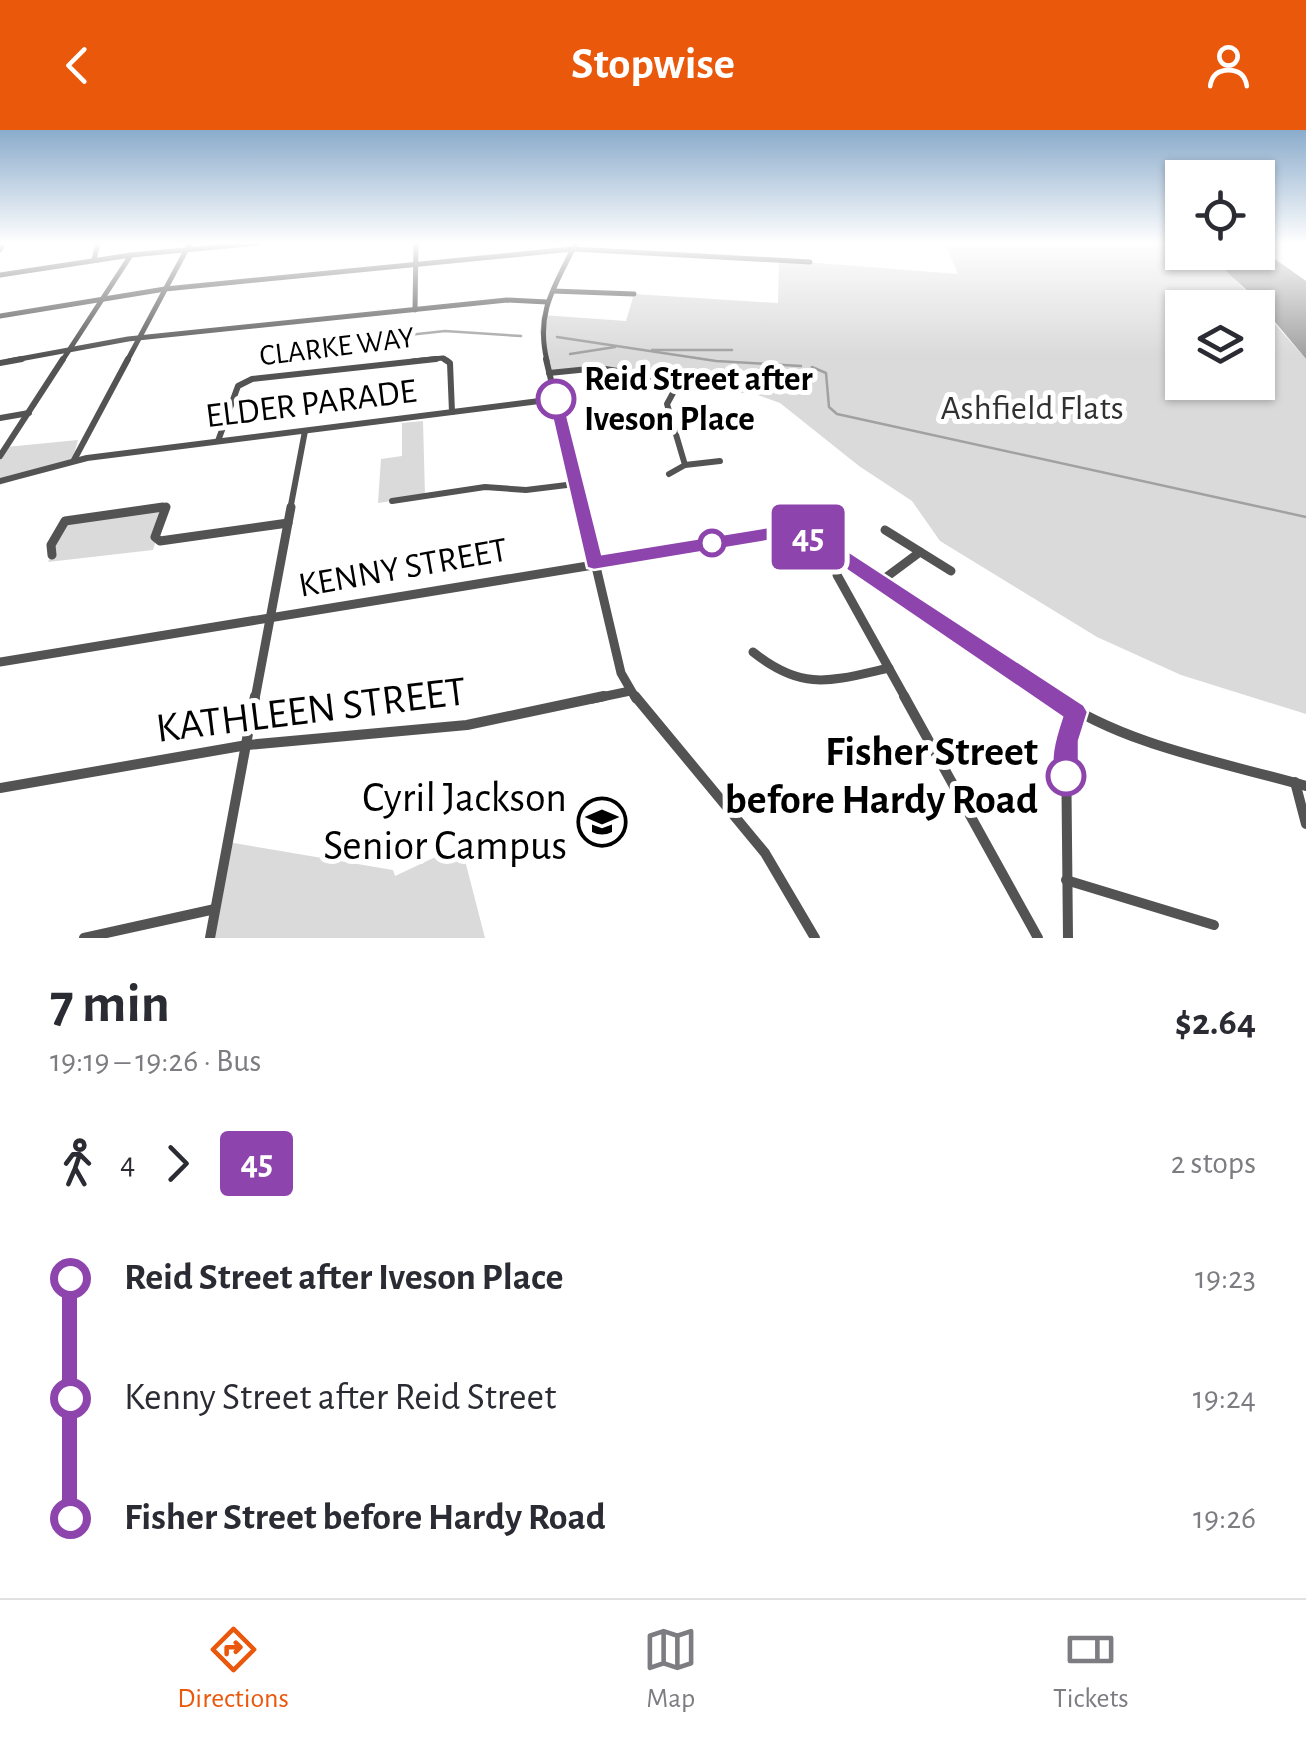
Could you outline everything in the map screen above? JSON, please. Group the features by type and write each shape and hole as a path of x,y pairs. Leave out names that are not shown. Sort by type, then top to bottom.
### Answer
{"street":[{"path":"0,456 114,281"},
{"path":"74,460 169,281"},
{"path":"0,316 165,289 255,281"},
{"path":"415,281 415,310"},
{"path":"557,281 540,328 621,673 630,691 765,853 815,938"},
{"path":"552,290 634,294"},
{"path":"0,362 138,338 507,300 547,302"},
{"name":"CLARKE WAY","path":"218,442 238,386 252,379 444,358 450,363 452,412"},
{"path":"549,373 594,368 729,390"},
{"path":"679,382 667,404 685,465"},
{"name":"ELDER PARADE","path":"0,481 74,460 556,399"},
{"path":"0,418 29,412"},
{"path":"210,938 305,430"},
{"path":"669,474 685,465 720,462"},
{"path":"392,502 486,487 526,490 575,484"},
{"path":"52,555 51,545 65,520 166,508 155,537 160,541 288,524"},
{"path":"885,530 951,571"},
{"name":"KENNY STREET","path":"0,662 774,533 815,539 881,581"},
{"path":"920,552 881,581 1076,712 1146,740 1300,784 1306,824"},
{"path":"838,575 1038,938"},
{"path":"752,652 794,681 808,684 889,668"},
{"name":"KATHLEEN STREET","path":"0,788 247,745 432,730 630,691"},
{"path":"1068,938 1066,741 1076,712"},
{"path":"1066,880 1214,925"},
{"path":"84,938 215,909"}],"green space":[{"name":"Ashfield Flats","path":"779,281 1236,281 1245,290 1165,290 1165,400 1275,400 1275,324 1306,359 1306,714 1181,675 1097,637 940,541 912,501 859,466 780,403 755,394 716,391 603,369 550,374 540,332 542,315 626,321 634,294 778,303"},
{"path":"423,421 425,496 378,503 381,459 402,456 402,423"},
{"path":"78,440 72,461 0,485 0,456 6,447"},
{"path":"166,507 153,550 48,562 65,521"},
{"path":"228,842 393,870 395,876 461,845 485,938 210,938"}],"shaded area":[{"path":"1237,281 1306,281 1306,359 1275,322 1275,290 1246,290"}],"waterway":[{"path":"326,344 445,331 521,336"},
{"path":"557,337 716,361 801,366"},
{"path":"570,354 615,347"},
{"path":"652,350 732,350"},
{"path":"812,367 826,373 829,407 837,414 1306,517"}],"bus line":[{"name":"45","path":"556,399 594,562 774,533 815,539 1076,712 1066,741 1066,776"}],"place":[{"name":"Reid Street after Iveson Place","path":"556,399"},
{"name":"Fisher Street before Hardy Road","path":"1066,776"},
{"name":"Cyril Jackson Senior Campus","path":"602,822"}]}
